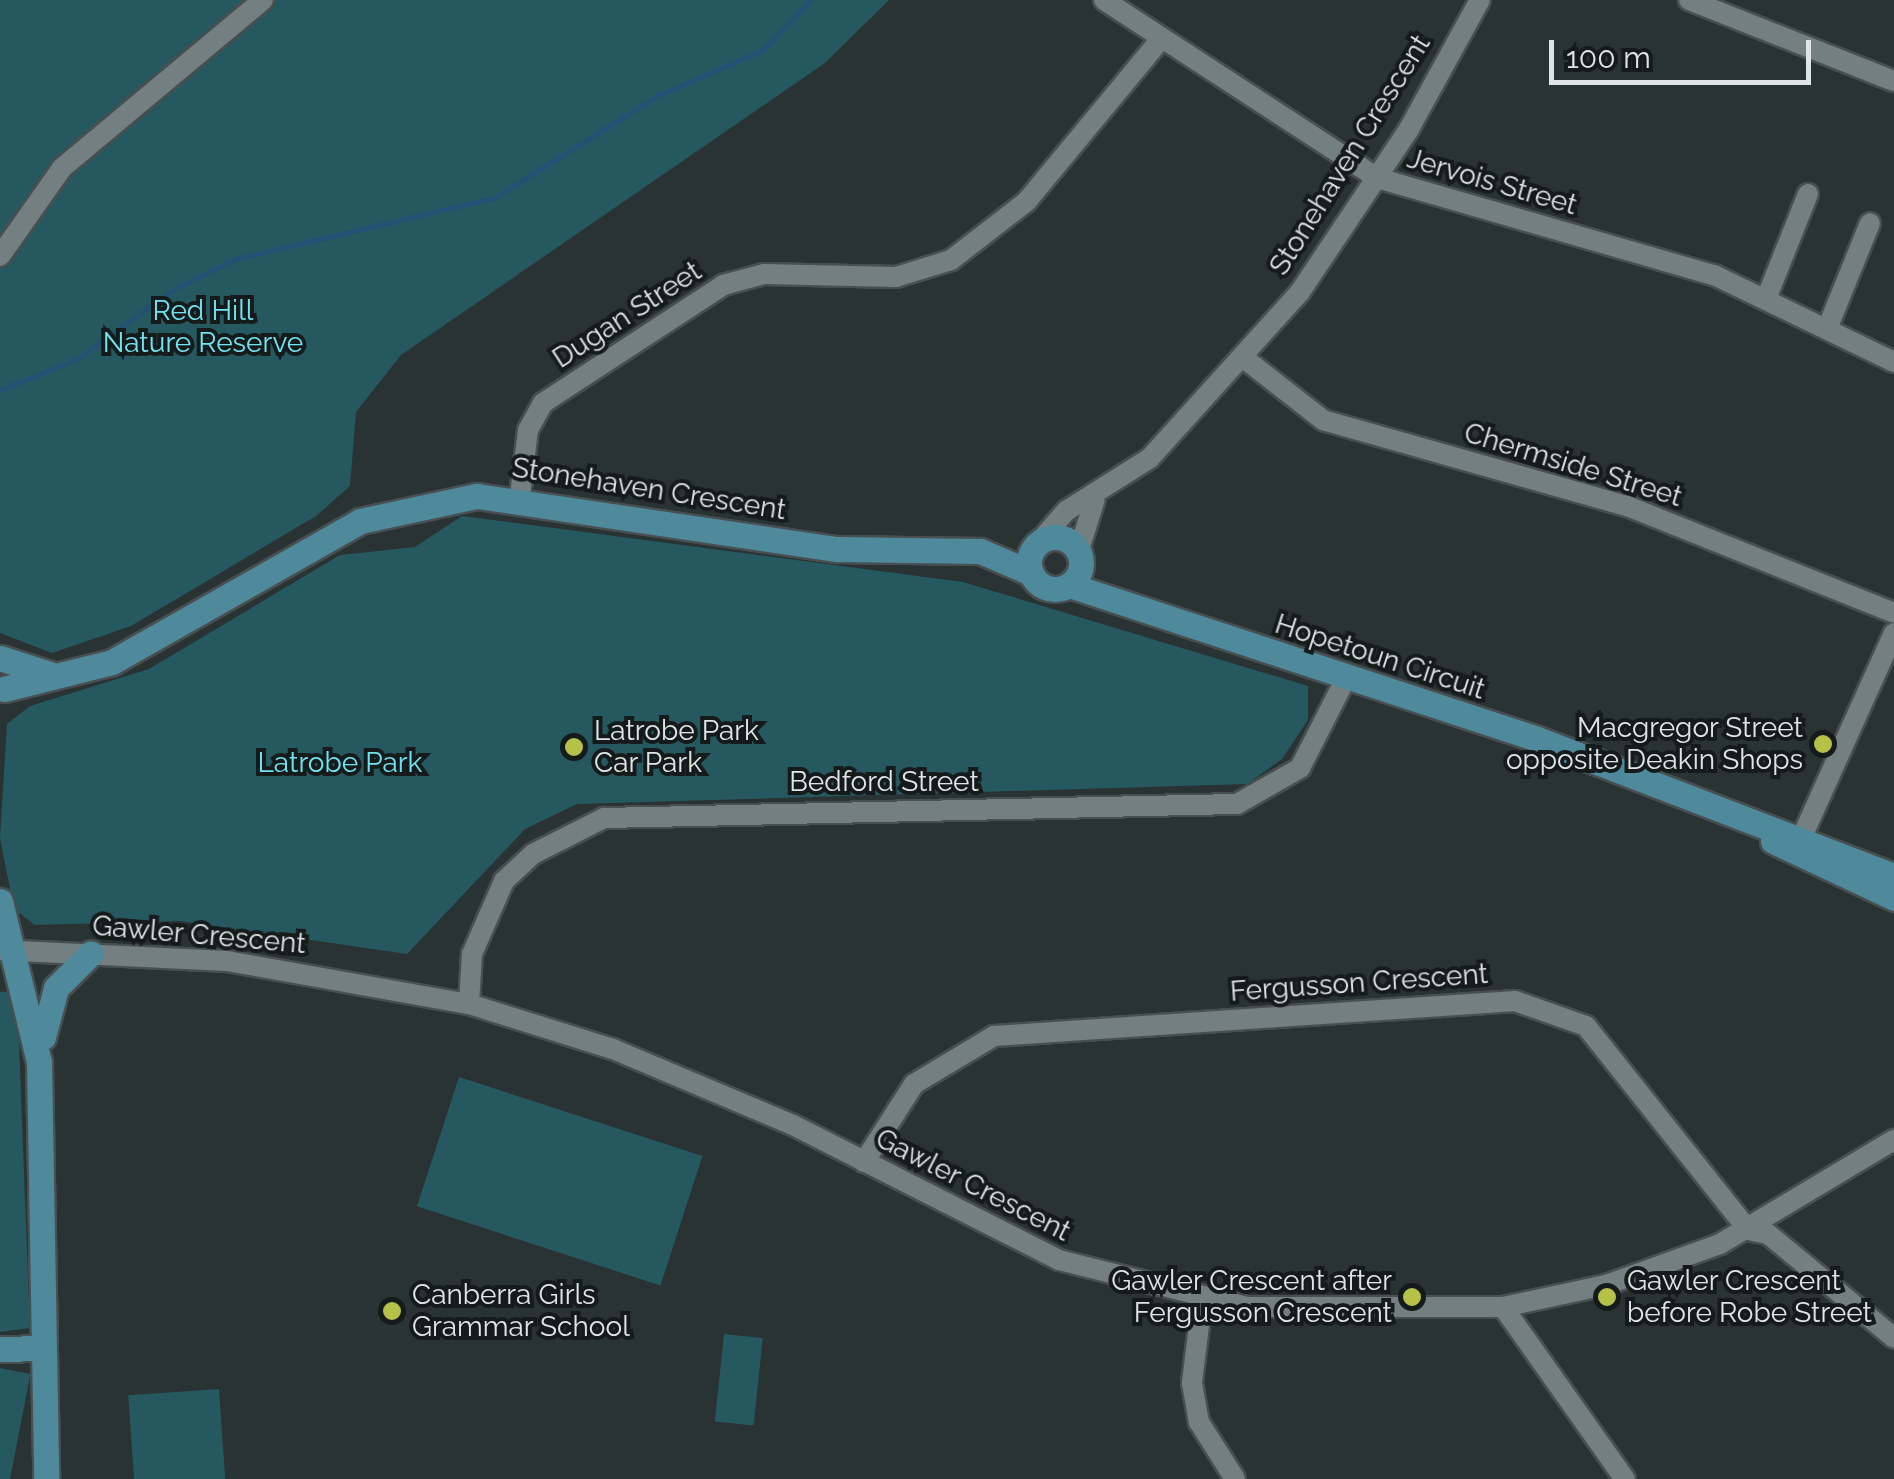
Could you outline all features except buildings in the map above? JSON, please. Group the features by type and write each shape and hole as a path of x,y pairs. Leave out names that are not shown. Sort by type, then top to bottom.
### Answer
{"main road":[{"name":"Stonehaven Crescent","path":"2,692 50,674 112,662 360,521 408,504 520,496 838,549 980,550 1037,544"},
{"path":"1066,538 1080,555 1069,585 1050,589 1031,573 1037,544 1066,538"},
{"name":"Stonehaven Crescent","path":"980,550 1031,573"},
{"name":"Hopetoun Circuit","path":"1080,555 1131,600"},
{"name":"Hopetoun Circuit","path":"1069,585 1131,600 1347,676 1894,876"},
{"name":"Stonehaven Crescent","path":"0,658 50,674"},
{"path":"0,658 2,692"},
{"name":"Hopetoun Circuit","path":"1800,842 1894,898"},
{"path":"0,902 8,951 40,1062"},
{"path":"46,1479 40,1062 48,1004 91,953"},
{"path":"0,1349 44,1348"}],"street":[{"path":"0,256 62,168 263,0"},
{"name":"Jervois Street","path":"1104,0 1377,178 1714,275 1894,362"},
{"path":"1689,0 1894,80"},
{"name":"Stonehaven Crescent","path":"1037,544 1066,510 1095,499 1150,458 1245,359 1377,178 1478,2"},
{"name":"Dugan Street","path":"520,496 528,430 557,393 723,285 764,274 896,277 951,260 1027,200 1162,40"},
{"path":"1766,299 1808,194"},
{"path":"1827,329 1870,222"},
{"name":"Chermside Street","path":"1245,359 1323,420 1627,506 1894,612"},
{"path":"1080,555 1095,499"},
{"path":"1800,842 1894,633"},
{"name":"Bedford Street","path":"470,1004 472,954 504,881 533,854 604,818 1237,804 1300,768 1347,676"},
{"name":"Gawler Crescent","path":"8,951 91,953 314,971 470,1004 613,1049 864,1162 1058,1260 1202,1301 1310,1312 1503,1307 1664,1266 1748,1230 1894,1140"},
{"name":"Fergusson Crescent","path":"864,1162 914,1084 994,1036 1515,1001 1560,1014 1605,1044 1748,1230 1768,1234 1894,1338"},
{"path":"1202,1301 1195,1402 1235,1479"},
{"path":"1503,1307 1626,1479"}],"green space":[{"name":"Red Hill Nature Reserve","path":"0,0 889,0 825,63 401,355 356,412 350,486 316,516 131,626 52,653 0,633"},
{"name":"Latrobe Park","path":"462,516 963,582 1308,686 1308,720 1282,759 1247,784 577,804 525,829 407,954 180,921 35,925 14,909 0,838 7,724 30,706 149,669 340,555 415,547"},
{"path":"17,991 30,1328 0,1332 0,992"},
{"path":"459,1077 702,1156 660,1285 417,1206"},
{"path":"724,1334 763,1338 754,1426 715,1422"},
{"path":"0,1368 30,1374 10,1479 0,1479"},
{"path":"219,1389 225,1479 134,1479 128,1395"}],"waterway":[{"path":"0,390 77,359 174,289 235,259 494,198 659,95 763,50 811,0"}],"place":[{"name":"Macgregor Street opposite Deakin Shops","path":"1823,744"},
{"name":"Latrobe Park Car Park","path":"574,747"},
{"name":"Gawler Crescent after Fergusson Crescent","path":"1412,1297"},
{"name":"Gawler Crescent before Robe Street","path":"1607,1297"},
{"name":"Canberra Girls Grammar School","path":"392,1311"}]}
